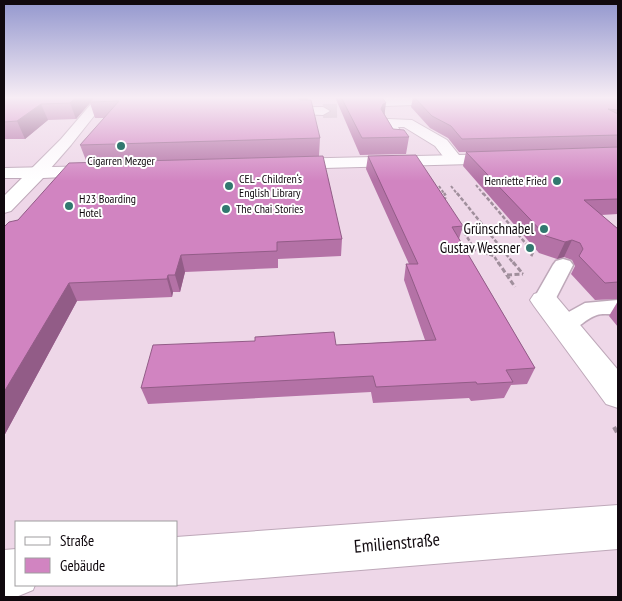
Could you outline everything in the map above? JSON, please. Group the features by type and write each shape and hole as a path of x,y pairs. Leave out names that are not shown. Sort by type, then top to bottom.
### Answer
{"street":[{"path":"4,207 80,125"},
{"path":"389,125 398,141"},
{"path":"411,125 442,143 455,160"},
{"path":"270,165 522,158"},
{"path":"4,173 116,170"},
{"path":"544,300 618,394"},
{"name":"Emilienstraße","path":"178,561 618,527"}],"lane":[{"path":"544,300 563,265"},
{"path":"564,325 593,308 618,307"}],"path":[{"path":"474,182 533,252 530,260"},
{"path":"450,185 500,246"},
{"path":"486,228 510,227"},
{"path":"506,275 523,274 526,266"}],"building":[{"path":"98,125 317,125 320,138 80,145"},
{"path":"355,125 391,125 393,129 404,130 409,137 362,138"},
{"path":"449,125 618,125 618,135 462,139"},
{"path":"618,147 618,199 584,200 618,229 618,282 605,283 579,256 583,249 580,243 572,240 565,242 546,236 466,152"},
{"path":"416,155 463,226 452,227 535,368 506,370 513,382 477,384 476,382 376,387 373,376 141,388 153,345 255,341 255,337 334,332 336,345 436,340 406,264 418,264 368,156"},
{"path":"323,156 342,239 277,242 277,251 181,255 175,275 168,275 167,279 69,283 4,392 4,227 9,222 18,220 69,163"}],"place":[{"name":"Cigarren Mezger","path":"121,146"},
{"name":"Henriette Fried","path":"557,181"},
{"name":"CEL - Children‘s English Library","path":"229,186"},
{"name":"H23 Boarding Hotel","path":"69,206"},
{"name":"The Chai Stories","path":"226,209"},
{"name":"Grünschnabel","path":"544,229"},
{"name":"Gustav Wessner","path":"530,248"}]}
